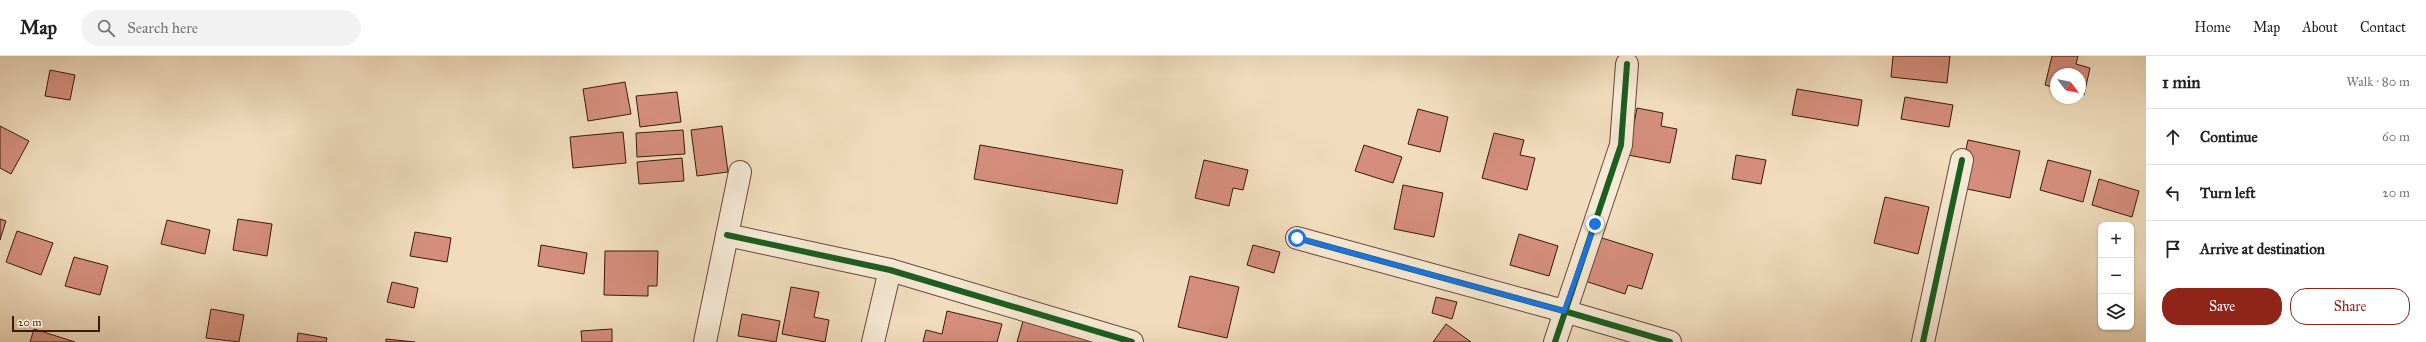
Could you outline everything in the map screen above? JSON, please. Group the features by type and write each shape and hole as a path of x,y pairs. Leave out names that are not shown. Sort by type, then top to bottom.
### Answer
{"street":[{"path":"1555,342 1564,311 1621,145 1627,64"},
{"path":"1923,342 1962,160"},
{"path":"705,342 740,172"},
{"path":"727,234 890,270 1132,342"},
{"path":"1297,238 1564,311 1670,342"},
{"path":"873,342 890,270"}],"building":[{"path":"1893,56 1950,56 1947,83 1891,77"},
{"path":"2052,56 2078,56 2076,64 2090,68 2086,86 2086,68 2050,68 2050,86 2045,85"},
{"path":"50,70 75,75 70,100 45,96"},
{"path":"625,82 631,114 588,121 583,89"},
{"path":"1797,89 1862,100 1858,126 1792,115"},
{"path":"677,92 681,122 640,127 636,96"},
{"path":"1905,97 1953,105 1949,127 1901,119"},
{"path":"1637,108 1663,113 1661,126 1677,129 1670,163 1628,155"},
{"path":"1418,109 1448,117 1440,152 1408,144"},
{"path":"0,126 29,141 11,174 0,168"},
{"path":"722,126 728,172 697,176 691,130"},
{"path":"683,130 685,154 637,157 636,133"},
{"path":"623,132 626,163 573,168 570,137"},
{"path":"1494,133 1524,140 1520,155 1535,158 1527,190 1482,178"},
{"path":"1968,140 2020,151 2010,198 1958,187"},
{"path":"980,145 1123,170 1117,204 974,179"},
{"path":"1364,145 1402,157 1393,183 1355,171"},
{"path":"1736,155 1766,160 1761,184 1732,179"},
{"path":"682,158 684,181 639,184 637,162"},
{"path":"1204,160 1248,170 1243,190 1233,188 1229,206 1195,198"},
{"path":"2048,160 2091,171 2083,202 2040,190"},
{"path":"2099,179 2139,191 2132,217 2092,205"},
{"path":"1403,185 1443,193 1434,237 1394,229"},
{"path":"1885,197 1929,207 1918,254 1874,243"},
{"path":"0,219 6,221 0,240"},
{"path":"238,219 272,224 267,256 233,250"},
{"path":"167,220 210,230 205,254 161,244"},
{"path":"17,231 53,243 41,275 6,262"},
{"path":"415,232 451,238 447,262 410,256"},
{"path":"1519,234 1558,246 1549,276 1510,265"},
{"path":"1599,237 1653,254 1642,289 1628,285 1625,294 1585,281"},
{"path":"541,245 587,253 584,274 538,266"},
{"path":"1253,245 1280,252 1274,273 1247,265"},
{"path":"605,251 658,251 657,286 648,286 648,296 604,295"},
{"path":"74,257 108,266 100,295 65,286"},
{"path":"1190,276 1239,287 1227,338 1178,327"},
{"path":"392,282 418,288 414,308 387,302"},
{"path":"791,287 819,292 814,317 829,320 825,342 782,334"},
{"path":"1436,297 1457,302 1452,319 1432,313"},
{"path":"211,309 244,315 239,342 206,338"},
{"path":"947,311 1002,324 997,342 923,342 926,330 942,334"},
{"path":"742,314 780,321 776,342 738,336"},
{"path":"1023,321 1096,342 1017,342"},
{"path":"1446,324 1471,342 1433,342"},
{"path":"34,329 75,342 30,342"},
{"path":"612,329 612,342 582,342 581,331"},
{"path":"298,333 327,338 326,342 297,342"},
{"path":"386,339 415,342 386,342"}],"cycle path":[{"path":"1555,342 1621,145 1627,64"},
{"path":"1923,342 1962,160"},
{"path":"727,235 890,270 1132,342"},
{"path":"1297,238 1564,311 1670,342"}],"route":[{"path":"1297,238 1564,311 1595,224"}]}
